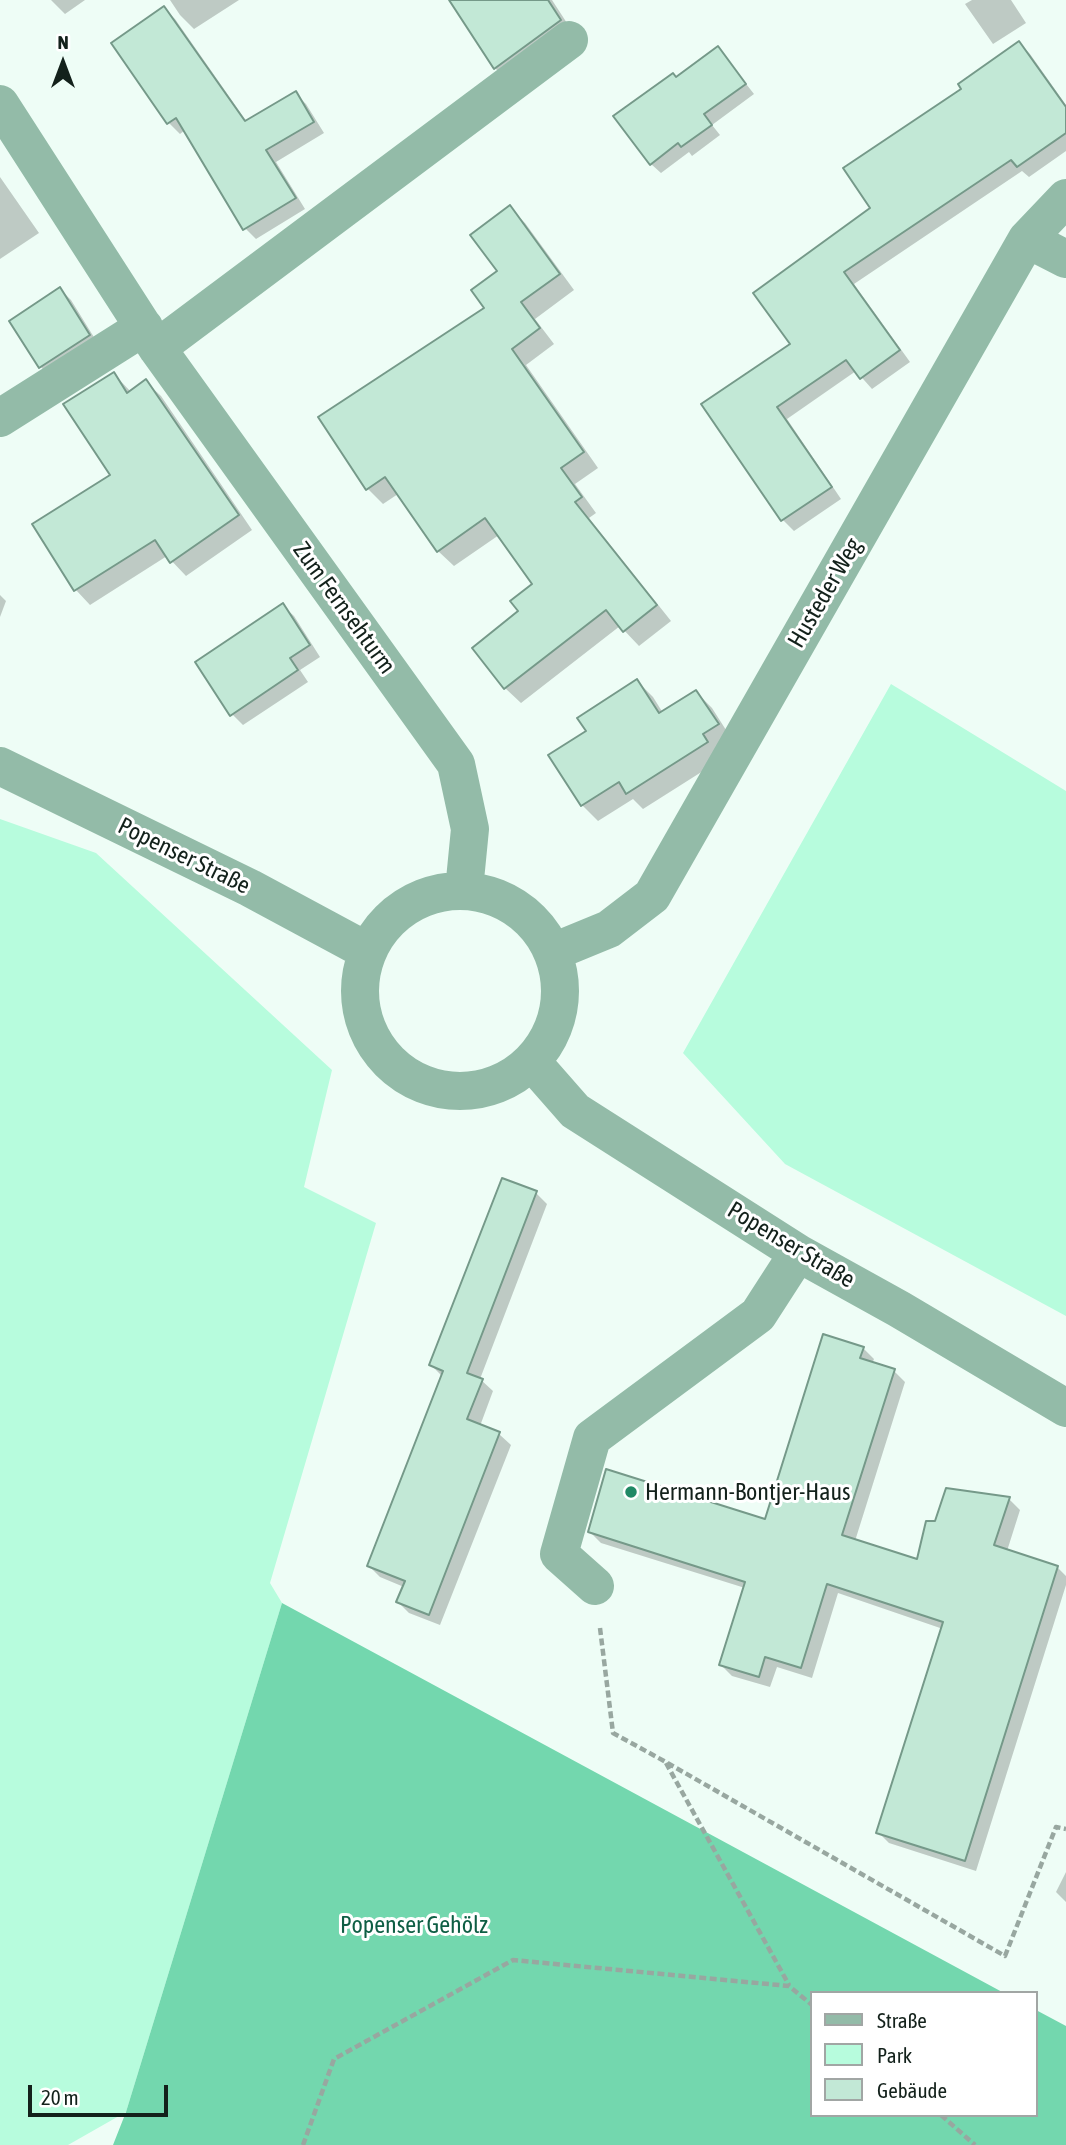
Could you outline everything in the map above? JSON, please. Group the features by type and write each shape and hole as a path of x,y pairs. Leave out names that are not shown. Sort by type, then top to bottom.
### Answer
{"street":[{"path":"0,418 151,338 569,40"},
{"name":"Zum Fernsehturm","path":"0,104 151,338 456,764 470,829 464,890"},
{"name":"Husteder Weg","path":"553,952 609,929 652,896 1027,239 1066,198"},
{"path":"1027,239 1066,259"},
{"name":"Popenser Straße","path":"0,766 250,888 367,951"},
{"path":"464,890 492,896 518,909 538,928 553,952 560,980 559,1010 549,1038 532,1062 504,1082 470,1091 435,1089 403,1075 378,1051 362,1019 359,985 367,951 383,925 406,906 434,893 464,890"},
{"name":"Popenser Straße","path":"532,1062 575,1111 798,1253 1066,1408"},
{"path":"594,1586 559,1554 592,1438 758,1315 798,1253"}],"path":[{"path":"594,1586 613,1733 1004,1956 1056,1827 1066,1829"},
{"path":"664,1760 789,1986 810,2003"},
{"path":"303,2145 334,2059 513,1960 789,1986"},
{"path":"943,2117 975,2145"}],"green space":[{"path":"891,684 1066,791 1066,1316 785,1164 683,1053"},
{"path":"0,819 96,853 332,1070 304,1187 376,1223 270,1583 282,1603 126,2112 68,2145 0,2145"},
{"name":"Popenser Gehölz","path":"282,1603 1000,1991 810,1991 810,2117 1038,2117 1038,2011 1066,2026 1066,2145 113,2145 126,2112"}],"building":[{"path":"449,0 548,0 561,20 494,69"},
{"path":"164,6 245,121 296,91 314,122 266,150 296,198 243,230 176,118 167,124 111,43"},
{"path":"1019,41 1066,107 1066,133 1017,167 1011,160 844,272 900,350 860,379 846,360 777,407 832,487 781,521 701,404 790,344 753,293 870,208 843,168 961,89 958,84"},
{"path":"718,46 746,84 704,114 712,125 681,147 678,143 650,165 613,116 673,73 676,77"},
{"path":"510,205 560,274 521,302 540,328 512,349 584,452 561,468 582,497 575,502 657,605 623,632 606,610 504,689 472,648 518,611 510,601 532,584 485,518 437,552 385,477 366,490 318,417 484,308 471,290 497,271 470,235"},
{"path":"60,287 90,335 39,368 9,321"},
{"path":"114,372 127,393 146,379 239,515 170,563 155,540 74,591 32,524 110,475 63,404"},
{"path":"283,603 310,645 290,658 298,670 230,716 195,662"},
{"path":"637,679 659,713 696,690 719,724 703,734 708,742 626,794 619,782 581,806 548,755 586,731 577,718"},
{"path":"502,1178 537,1191 467,1373 483,1379 467,1419 500,1432 429,1615 396,1602 405,1581 367,1566 443,1371 429,1365"},
{"path":"823,1334 864,1347 860,1358 895,1369 842,1535 917,1559 926,1521 935,1521 946,1488 1010,1497 994,1545 1058,1566 965,1861 876,1833 943,1622 827,1584 801,1668 765,1657 759,1677 719,1665 745,1582 588,1532 606,1469 765,1519"}],"place":[{"name":"Hermann-Bontjer-Haus","path":"631,1492"}]}
